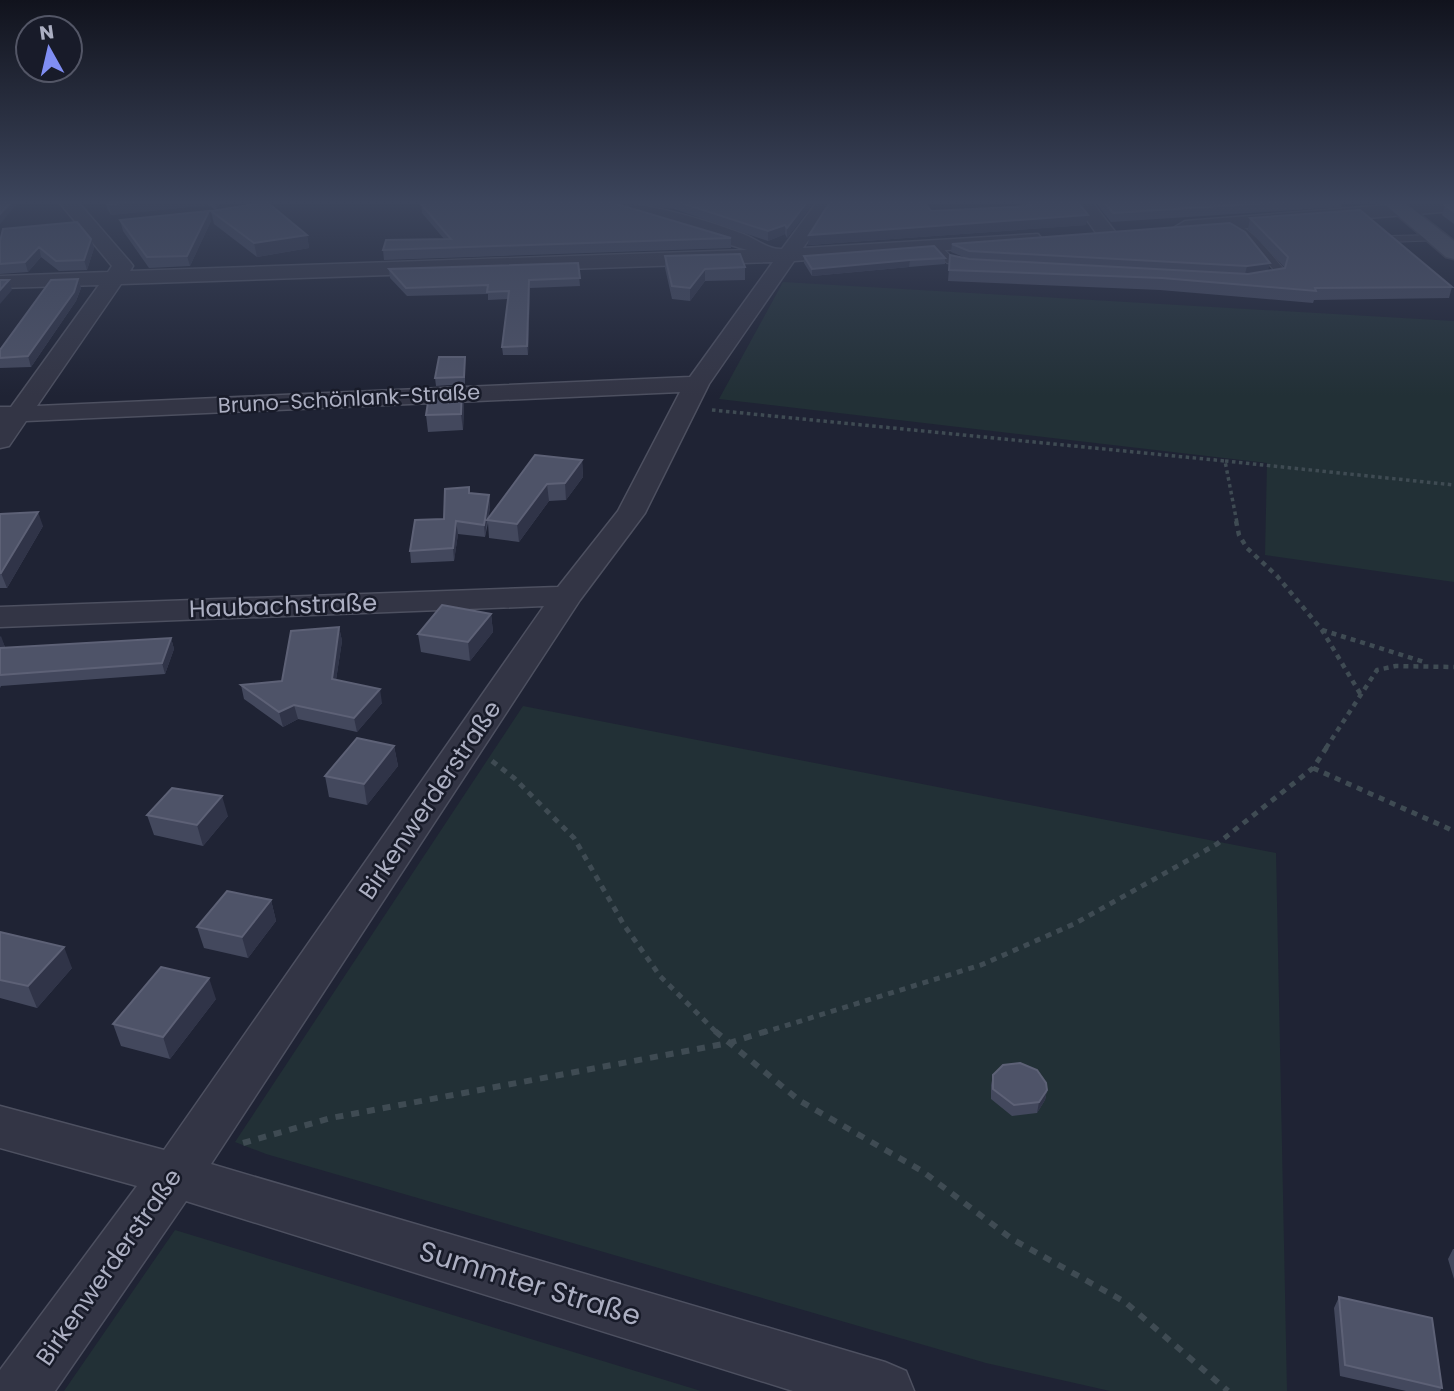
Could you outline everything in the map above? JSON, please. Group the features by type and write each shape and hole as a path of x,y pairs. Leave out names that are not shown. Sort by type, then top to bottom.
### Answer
{"street":[{"path":"0,440 8,415 122,267"},
{"path":"0,282 451,267"},
{"name":"Birkenwerderstraße","path":"20,1391 180,1167 567,596 631,513 690,396 776,267"},
{"name":"Bruno-Schönlank-Straße","path":"8,415 690,396"},
{"name":"Haubachstraße","path":"0,617 567,596"},
{"name":"Summter Straße","path":"0,1127 180,1167 885,1391"}],"lane":[{"path":"1245,280 1278,275 1276,267"}],"path":[{"path":"690,396 1225,461 1454,485"},
{"path":"1225,461 1239,535 1247,548 1278,576 1322,630 1362,695"},
{"path":"1322,630 1402,658 1454,667"},
{"path":"180,1167 331,1118 729,1043 981,965 1074,924 1217,844 1313,768 1377,670 1396,666 1434,665"},
{"path":"469,744 514,778 574,838 590,861 624,925 660,976 729,1043 800,1101 922,1171 1012,1239 1125,1302 1228,1391"},
{"path":"1313,768 1454,831"}],"shaded area":[{"path":"783,282 1454,321 1454,582 1265,555 1267,463 719,399"},
{"path":"523,706 1276,853 1287,1391 1110,1391 986,1363 266,1154 235,1142"},
{"path":"175,1230 701,1391 64,1391"}],"building":[{"path":"579,267 580,278 529,280 527,346 502,347 509,291 487,292 488,285 406,288 389,269"},
{"path":"668,267 745,267 705,269 690,288 672,286"},
{"path":"949,267 1116,267 1248,274 1285,268 1428,267 1452,287 1315,288 1316,291 1162,278 949,270"},
{"path":"78,279 74,292 28,356 0,358 0,350 51,280"},
{"path":"0,280 9,280 0,290"},
{"path":"439,357 465,357 464,377 435,378"},
{"path":"462,388 461,414 426,415 430,390"},
{"path":"535,455 582,460 565,483 547,484 517,524 487,520"},
{"path":"469,487 469,493 489,495 484,525 456,521 453,548 410,551 415,520 444,519 445,489"},
{"path":"38,512 1,573 0,573 0,514"},
{"path":"442,605 491,614 468,642 418,634"},
{"path":"339,627 332,679 380,689 354,718 294,705 279,712 241,685 282,681 291,631"},
{"path":"171,638 162,663 0,675 0,648"},
{"path":"357,738 394,746 364,784 325,776"},
{"path":"172,788 222,796 197,825 147,815"},
{"path":"227,891 271,900 242,937 197,927"},
{"path":"0,932 64,947 28,986 0,980"},
{"path":"161,967 209,978 163,1037 113,1024"},
{"path":"1020,1063 1037,1070 1046,1083 1047,1090 1039,1102 1014,1105 993,1089 993,1075 1003,1065"},
{"path":"1339,1297 1432,1318 1442,1388 1345,1365"}]}
